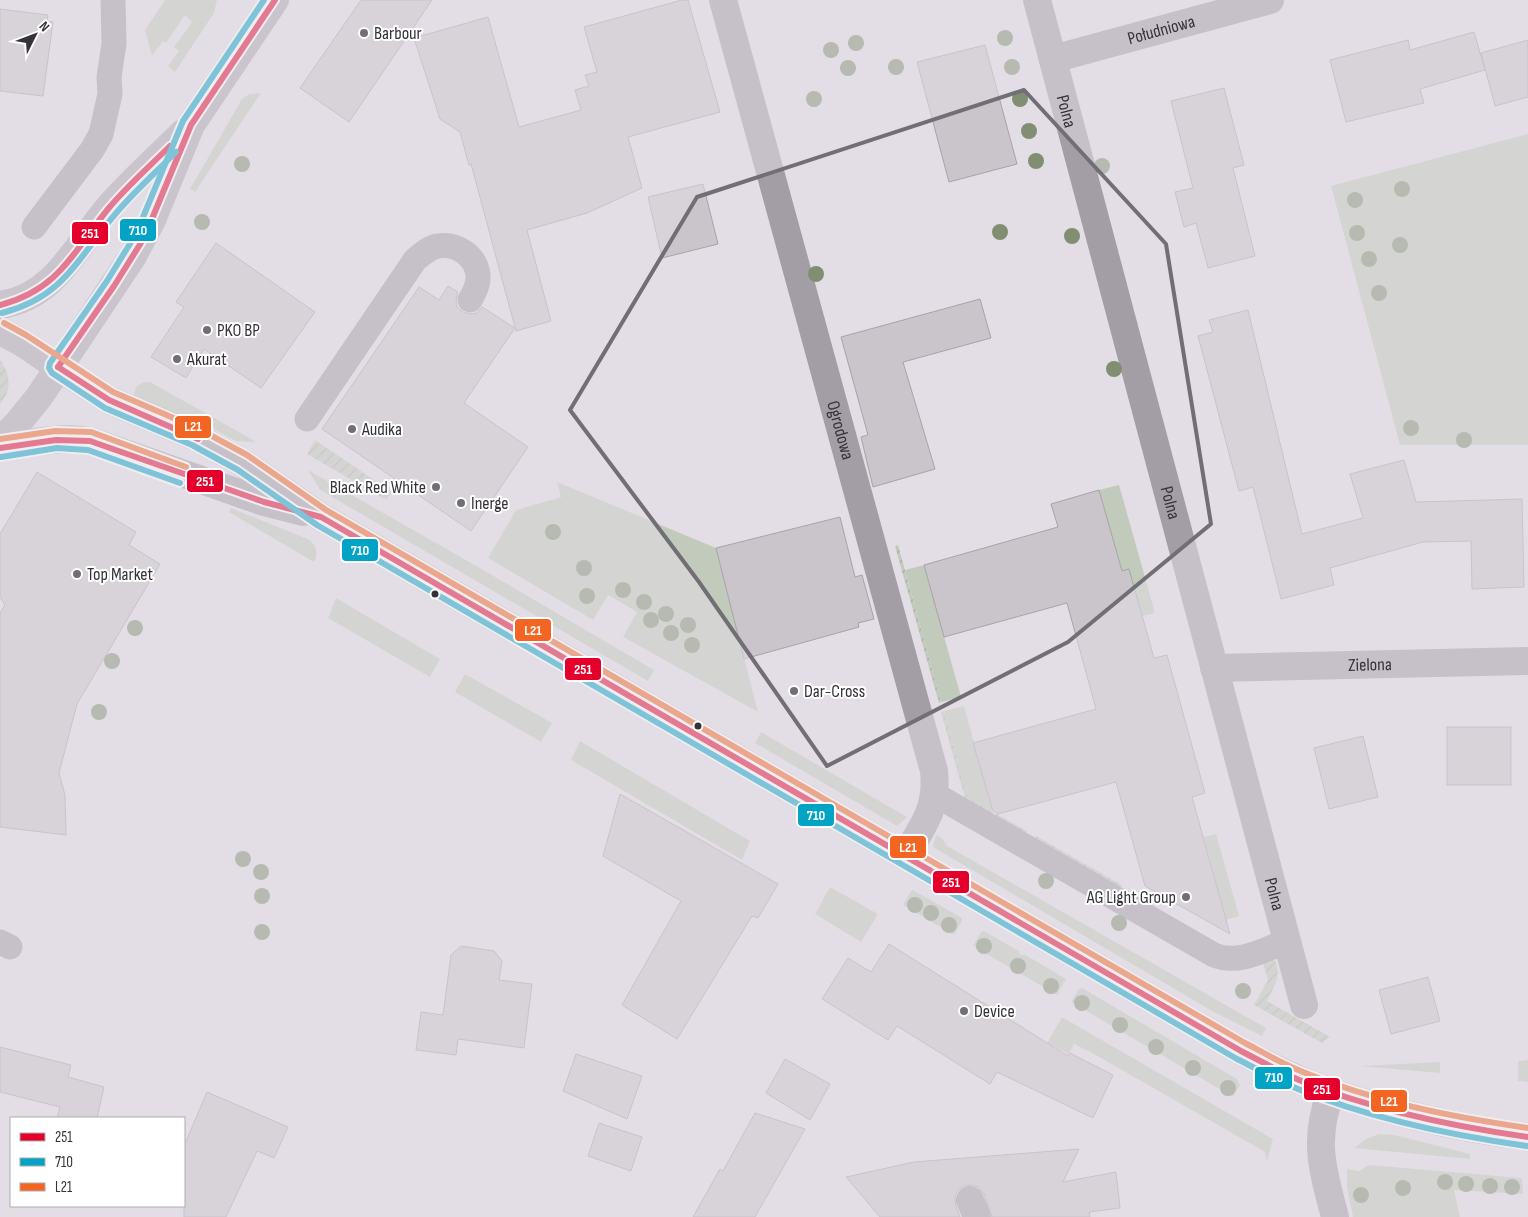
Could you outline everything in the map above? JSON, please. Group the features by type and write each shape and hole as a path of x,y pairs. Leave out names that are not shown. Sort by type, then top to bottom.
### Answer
{"main road":[{"path":"0,441 29,411 114,286 144,238 191,125 272,1"},
{"path":"0,305 33,294 54,278 114,202 191,125"},
{"path":"0,332 21,342 58,367"}],"street":[{"name":"Ogrodowa","path":"724,0 932,760 935,783 930,813 905,856"},
{"name":"Polna","path":"1037,0 1304,1005"},
{"name":"Południowa","path":"1053,59 1270,0"},
{"path":"58,367 109,400 196,437 243,463 321,517 1241,1052 1289,1075 1331,1091 1479,1130 1528,1137"},
{"path":"0,448 66,438 90,441 264,502 321,517"},
{"name":"Zielona","path":"1214,668 1528,661"},
{"path":"1331,1091 1324,1109 1320,1148 1323,1172 1334,1217"}],"lane":[{"path":"34,227 92,150 101,134 110,94 108,77 114,44 113,0"},
{"path":"307,419 415,260 424,252 438,246 453,247 465,252 474,262 478,276 476,289 470,300"},
{"path":"934,794 1221,958 1238,958 1287,941"}],"highlighted area":[{"path":"1024,90 1166,244 1211,524 1068,642 827,766 699,582 570,410 697,197"}],"green space":[{"path":"165,0 217,0 214,13 175,72 168,66 179,51 174,47 192,22 185,15 166,43 163,41 152,56 145,30"},
{"path":"261,93 195,192 190,189 242,99 249,94"},
{"path":"1528,134 1528,445 1400,445 1331,186"},
{"path":"0,360 6,370 9,382 7,393 0,404"},
{"path":"144,382 150,382 257,442 236,441 215,430 208,423 202,425 133,398 136,387"},
{"path":"315,440 392,492 386,500 307,454"},
{"path":"308,470 654,670 648,681 320,490"},
{"path":"557,482 716,548 758,712 623,637 637,612 608,595 593,620 488,558 516,510 561,497"},
{"path":"1119,485 1155,613 1142,616 1129,569 1122,571 1099,490"},
{"path":"231,508 310,540 316,551 314,562 229,512"},
{"path":"898,545 941,702 939,703 895,546"},
{"path":"924,565 961,697 941,702 905,570"},
{"path":"336,598 440,659 430,677 328,618"},
{"path":"465,674 552,723 541,742 455,692"},
{"path":"964,706 993,812 968,797 944,711"},
{"path":"944,711 968,797 993,812 993,815 997,814 1027,831 1024,835 966,802 941,712"},
{"path":"761,732 907,817 897,826 755,743"},
{"path":"580,741 750,841 742,860 571,760"},
{"path":"1216,834 1239,916 1226,920 1204,837"},
{"path":"936,835 942,838 947,846 1266,1028 1262,1036 1212,1011 933,847"},
{"path":"1036,836 1122,885 1119,888 1034,840"},
{"path":"830,887 878,914 861,942 815,914"},
{"path":"913,890 962,918 954,935 903,905"},
{"path":"984,931 1019,951 1019,954 1024,954 1066,979 1057,995 973,946 981,932"},
{"path":"1274,959 1278,975 1275,986 1267,1001 1330,1037 1322,1043 1254,1005 1268,980 1262,960"},
{"path":"1082,988 1237,1079 1240,1085 1233,1097 1071,1002 1079,989"},
{"path":"1062,1017 1273,1139 1267,1161 1265,1152 1094,1054 1074,1044 1069,1054 1047,1043"},
{"path":"1528,1060 1528,1082 1518,1081 1518,1061"},
{"path":"1440,1062 1440,1073 1360,1066"},
{"path":"1379,1134 1394,1135 1470,1154 1470,1159 1354,1148 1366,1139"},
{"path":"1369,1165 1522,1178 1523,1194 1454,1190 1460,1217 1353,1217 1347,1187 1347,1169 1359,1171"}],"building":[{"path":"361,0 432,0 349,122 300,88"},
{"path":"682,0 688,0 720,112 628,137 642,188 587,213 527,230 551,321 516,331 471,164 469,165 460,132 440,119 414,38 488,17 519,127 581,110 575,90 589,86 585,75 597,72 584,27"},
{"path":"0,9 48,15 47,21 53,22 43,96 0,91"},
{"path":"1474,32 1485,70 1420,89 1424,103 1346,122 1330,60 1408,40 1410,50"},
{"path":"1528,40 1528,97 1495,106 1481,53"},
{"path":"985,45 1017,164 949,182 917,62"},
{"path":"1224,88 1244,165 1233,168 1255,256 1208,268 1196,223 1184,227 1175,192 1193,188 1171,101"},
{"path":"703,184 718,244 662,258 648,197"},
{"path":"216,243 315,312 261,388 204,349 186,378 151,357 184,307 176,302"},
{"path":"448,286 458,292 457,307 463,312 477,313 482,307 515,328 464,403 528,447 471,531 322,429 419,287 439,300"},
{"path":"980,299 991,338 903,362 935,469 873,487 861,437 868,435 841,337"},
{"path":"1248,310 1302,534 1363,518 1350,474 1404,460 1416,502 1522,499 1524,587 1472,589 1471,541 1423,542 1330,568 1334,585 1281,599 1253,487 1239,491 1198,336 1213,332 1209,320"},
{"path":"37,472 136,532 129,545 160,564 77,704 59,773 65,795 66,835 0,827 0,613 5,605 0,597 0,534"},
{"path":"1099,490 1122,571 1129,569 1154,658 1167,655 1205,793 1192,797 1230,934 1145,886 1116,782 998,814 993,811 973,743 1096,709 1067,603 944,637 924,565 1058,527 1051,504"},
{"path":"840,517 855,577 862,575 874,619 858,623 859,627 744,659 716,548"},
{"path":"1447,727 1511,727 1511,785 1447,785"},
{"path":"1363,736 1378,797 1329,809 1314,748"},
{"path":"620,794 778,884 758,918 752,916 677,1039 622,1005 681,901 603,856"},
{"path":"889,944 1068,1056 1070,1053 1113,1075 1093,1118 997,1072 990,1084 897,1026 888,1040 822,999 848,958 871,972"},
{"path":"461,946 494,951 502,961 499,980 532,984 524,1048 458,1039 456,1055 416,1050 421,1012 443,1015 451,955"},
{"path":"1428,977 1440,1021 1391,1034 1379,990"},
{"path":"0,1047 71,1065 68,1077 104,1087 97,1117 57,1117 60,1107 0,1092"},
{"path":"576,1054 642,1076 627,1119 563,1091"},
{"path":"785,1059 830,1084 810,1120 766,1093"},
{"path":"207,1092 288,1127 274,1158 257,1151 226,1217 184,1217 185,1144"},
{"path":"755,1113 805,1129 755,1217 693,1217 720,1169 723,1171"},
{"path":"599,1123 642,1137 631,1171 588,1156"},
{"path":"1079,1149 1063,1182 1116,1172 1120,1208 1089,1212 1090,1217 992,1217 984,1194 979,1187 972,1185 964,1186 957,1191 955,1197 956,1206 960,1217 880,1217 846,1177 914,1162"}],"transit line":[{"name":"710","path":"264,0 183,121 136,234 107,281 50,363 49,368 52,373 105,408 192,445 238,470 317,525 1237,1059 1298,1089 1354,1109 1411,1125 1527,1146"},
{"name":"251","path":"58,367 114,286 144,238 191,125 275,0"},
{"name":"251","path":"0,305 37,290 63,268 115,201 170,146"},
{"name":"710","path":"2,313 23,306 41,297 56,286 80,260 124,204 176,152"},
{"name":"L21","path":"4,323 26,335 113,392 199,429 247,455 326,510 1245,1043 1296,1069 1358,1092 1442,1113 1528,1128"},
{"name":"251","path":"58,367 109,400 198,439"},
{"name":"L21","path":"0,439 55,431 91,432 186,467"},
{"name":"251","path":"0,448 56,440 90,441 264,502 321,517 1262,1062 1327,1091 1383,1108 1470,1128 1528,1137"},
{"name":"710","path":"1,457 57,448 88,450 180,483"}],"place":[{"name":"Barbour","path":"364,33"},
{"name":"PKO BP","path":"207,330"},
{"name":"Akurat","path":"177,359"},
{"name":"Audika","path":"352,429"},
{"name":"Black Red White","path":"436,487"},
{"name":"Inerge","path":"461,503"},
{"name":"Top Market","path":"77,574"},
{"name":"Dar-Cross","path":"794,691"},
{"name":"AG Light Group","path":"1186,897"},
{"name":"Device","path":"964,1011"}]}
